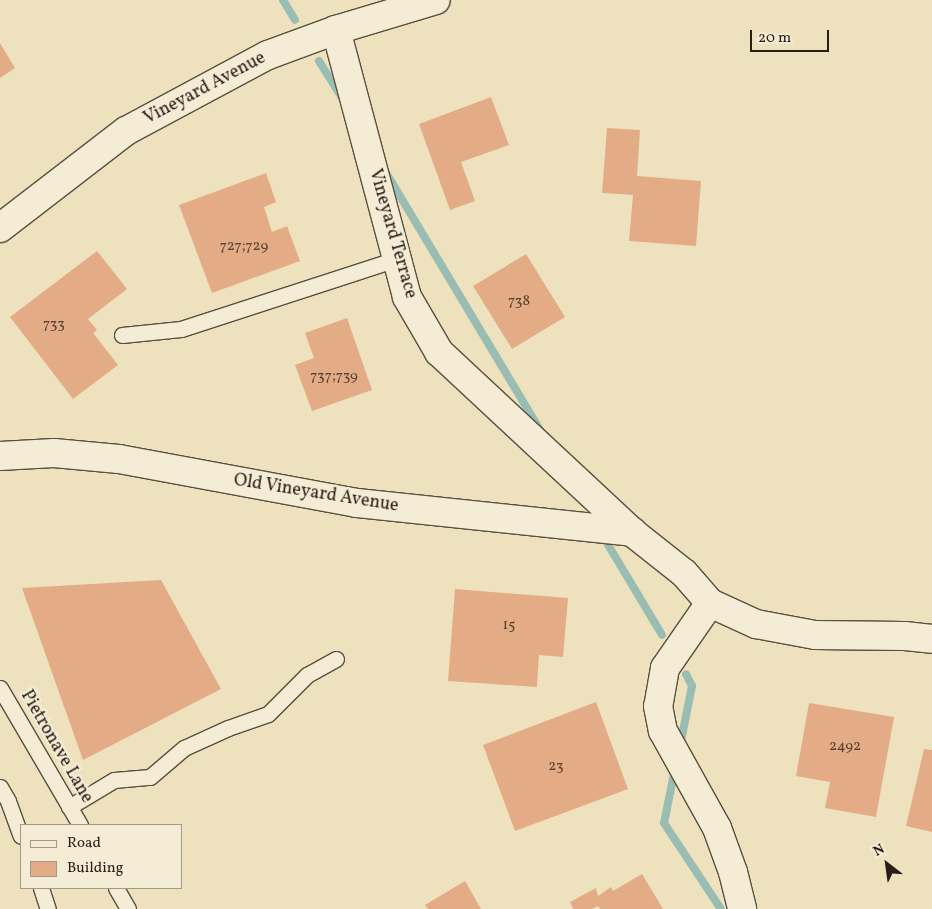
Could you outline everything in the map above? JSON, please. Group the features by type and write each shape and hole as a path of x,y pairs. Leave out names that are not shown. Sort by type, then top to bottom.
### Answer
{"street":[{"name":"Vineyard Avenue","path":"0,228 126,131 268,55 336,30 436,0"},
{"name":"Vineyard Terrace","path":"336,30 407,297 439,352 632,532 684,573 710,603"},
{"name":"Old Vineyard Avenue","path":"0,456 54,453 119,459 357,503 632,532"},
{"path":"742,909 733,872 717,828 663,731 658,706 665,668 710,603 756,624 815,635 905,636 932,639"}],"lane":[{"path":"122,335 182,329 397,259"},
{"path":"69,807 114,780 150,777 184,748 228,728 268,714 307,675 336,659"},
{"name":"Pietronave Lane","path":"0,688 79,824"},
{"path":"0,787 8,801 20,833"},
{"path":"40,889 48,909"},
{"path":"117,889 128,909"}],"building":[{"path":"0,43 15,68 0,78"},
{"path":"491,97 509,145 461,162 475,201 450,210 419,124"},
{"path":"607,128 640,130 637,176 701,181 696,246 629,241 633,195 602,193"},
{"path":"266,173 276,202 264,207 272,232 287,226 300,261 212,293 179,205"},
{"path":"97,251 127,289 88,319 97,330 93,333 118,365 73,399 10,317"},
{"path":"526,254 565,317 512,349 473,286"},
{"path":"347,318 372,390 312,411 295,365 314,358 305,333"},
{"path":"161,580 221,689 83,760 22,588"},
{"path":"455,589 568,598 563,657 539,655 537,687 448,681"},
{"path":"596,702 628,789 515,831 483,745"},
{"path":"809,703 894,717 876,817 825,808 830,782 796,776"},
{"path":"924,749 932,750 932,832 906,826"},
{"path":"642,874 663,909 600,909 598,906 592,909 573,909 570,902 596,888 598,896 611,887 613,891"},
{"path":"465,881 481,909 428,909 425,905"}],"waterway":[{"path":"283,0 295,20"},
{"path":"319,61 344,101"},
{"path":"385,171 541,432"},
{"path":"607,543 662,635"},
{"path":"680,746 692,686 686,674"},
{"path":"675,769 664,823 721,909"}]}
